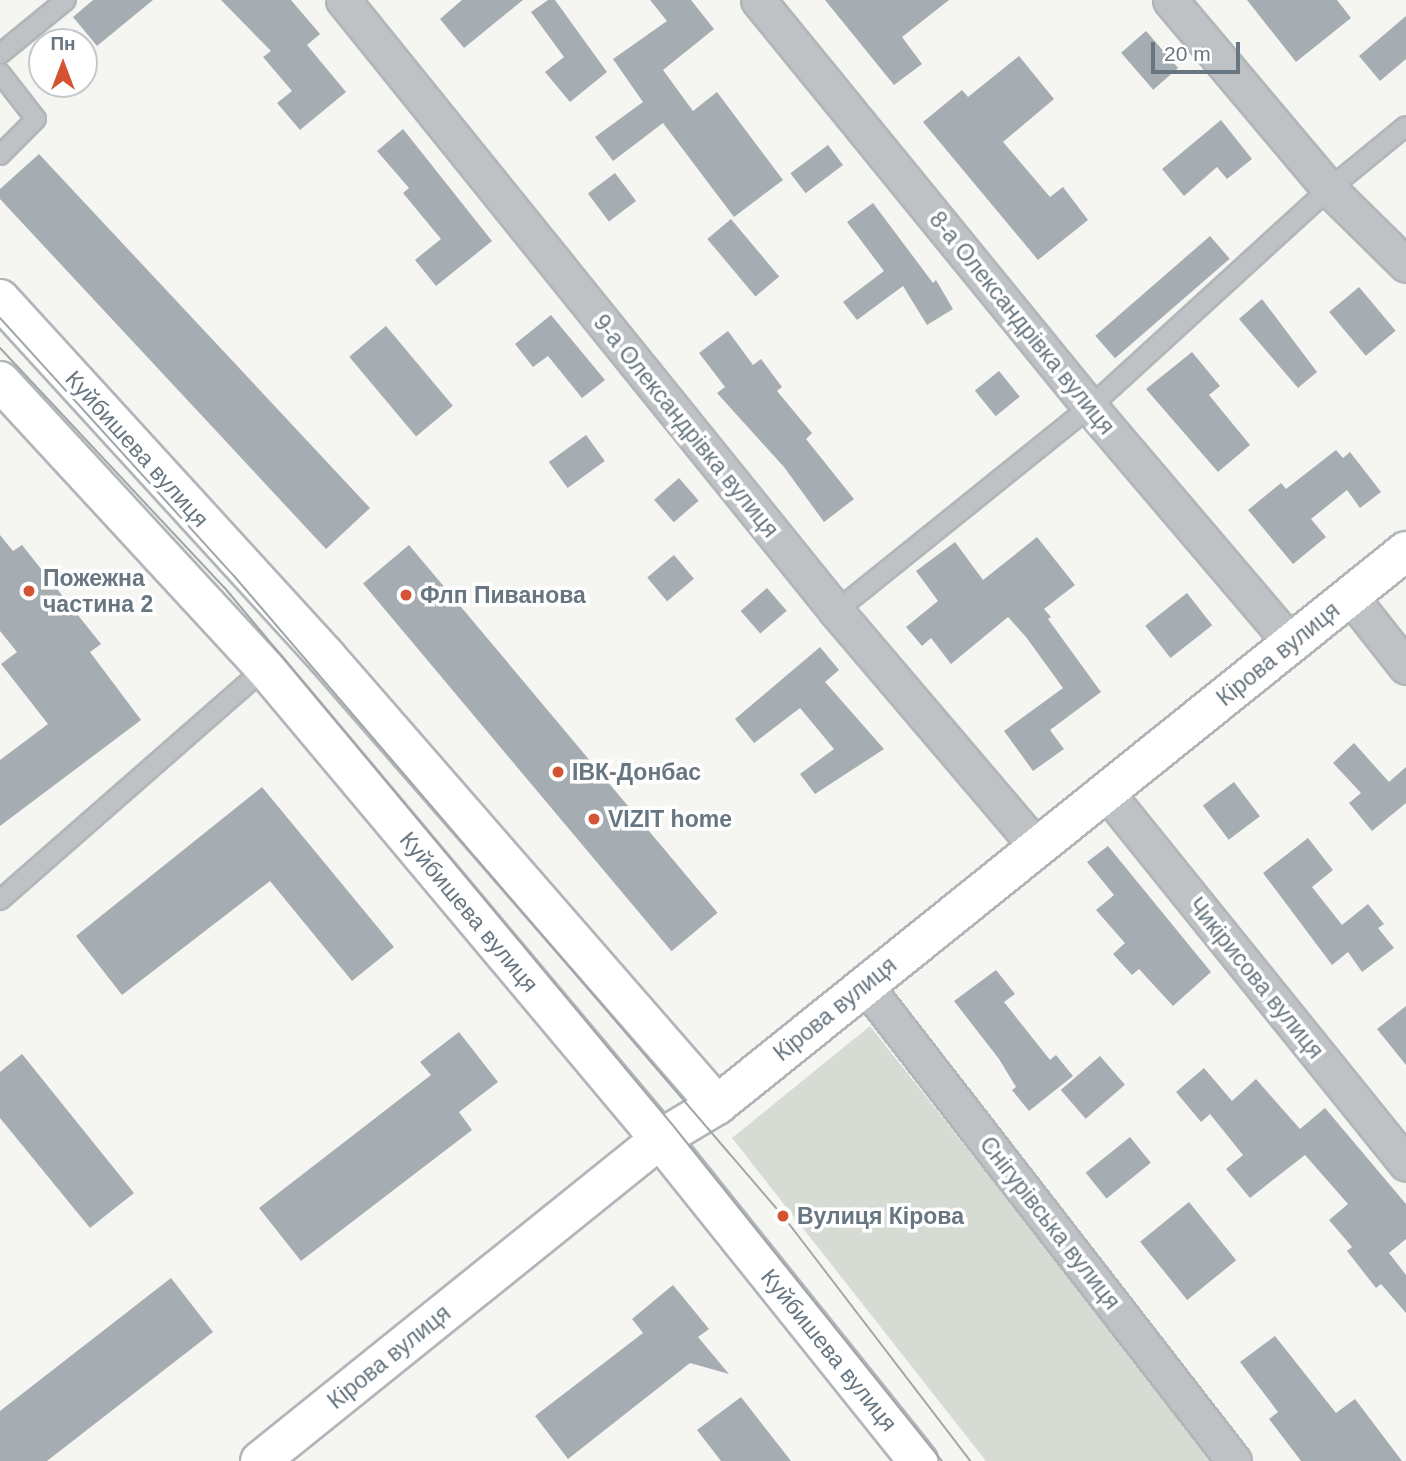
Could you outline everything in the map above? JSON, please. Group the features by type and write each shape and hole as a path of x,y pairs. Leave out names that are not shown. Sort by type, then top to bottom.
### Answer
{"main road":[{"name":"Куйбишева вулиця","path":"0,299 326,656 717,1105"},
{"name":"Куйбишева вулиця","path":"0,380 265,668 660,1139 918,1461"},
{"name":"Кірова вулиця","path":"260,1461 660,1139 717,1105 1406,551"}],"street":[{"name":"9-а Олександрівка вулиця","path":"342,0 835,611 1037,847"},
{"name":"8-а Олександрівка вулиця","path":"758,0 1090,407 1291,643"},
{"path":"1170,0 1329,189 1406,265"},
{"path":"1350,596 1406,667"},
{"name":"Чикірисова вулиця","path":"1107,793 1406,1163"},
{"name":"Снігурівська вулиця","path":"865,985 1234,1461"}],"lane":[{"path":"0,54 65,0"},
{"path":"0,73 36,119 0,155"},
{"path":"835,611 1090,407 1329,189 1406,126"},
{"path":"0,900 265,668"}],"shaded area":[{"path":"870,1026 1215,1461 986,1461 732,1138"}],"building":[{"path":"93,0 153,0 98,45 98,28 82,28 73,17"},
{"path":"221,0 291,0 320,34 307,45 346,92 300,130 277,103 292,91 263,57 271,51"},
{"path":"462,0 523,0 464,48 440,19"},
{"path":"548,0 555,0 607,72 570,102 545,72 564,57 531,12"},
{"path":"650,0 691,0 714,29 663,70 693,111 717,92 783,180 734,217 663,123 613,161 595,137 643,102 613,59 667,21"},
{"path":"825,0 949,0 902,37 922,64 894,85"},
{"path":"1247,0 1337,0 1351,18 1296,62"},
{"path":"1406,16 1406,59 1380,81 1359,56"},
{"path":"1146,31 1178,68 1153,90 1121,53"},
{"path":"1019,56 1054,99 1003,142 1050,197 1063,187 1088,220 1038,260 923,122 962,90 968,97"},
{"path":"1221,120 1252,159 1227,179 1217,167 1184,196 1162,169"},
{"path":"403,129 492,241 436,286 415,260 441,239 403,193 409,188 377,151"},
{"path":"828,145 843,165 806,193 790,173"},
{"path":"39,154 370,508 326,549 0,199 0,189"},
{"path":"615,173 636,201 609,221 588,193"},
{"path":"873,203 933,283 936,280 953,309 927,325 903,286 857,320 843,302 884,271 847,222"},
{"path":"731,219 779,276 755,296 707,239"},
{"path":"1210,236 1230,259 1115,358 1095,336"},
{"path":"1359,287 1396,331 1366,356 1329,312"},
{"path":"1262,299 1317,372 1298,388 1239,319"},
{"path":"551,315 605,380 582,398 548,356 533,367 515,344"},
{"path":"386,326 453,406 416,437 349,357"},
{"path":"728,331 753,365 761,359 782,387 777,391 812,433 806,439 854,499 824,522 784,467 717,393 725,387 699,353"},
{"path":"1192,352 1220,386 1209,395 1250,445 1218,472 1146,389"},
{"path":"999,371 1020,397 996,416 975,391"},
{"path":"586,435 605,461 568,488 549,462"},
{"path":"1336,450 1343,458 1350,452 1381,492 1360,508 1347,490 1311,519 1326,537 1293,564 1248,510 1281,483 1286,489"},
{"path":"679,478 699,501 674,522 654,500"},
{"path":"0,535 13,551 22,545 101,644 90,652 141,720 0,826 0,760 48,724 1,664 17,652 0,631"},
{"path":"1037,537 1075,585 1044,609 1051,617 1048,619 1101,692 1050,730 1064,749 1033,771 1004,731 1063,688 1026,637 1008,617 951,664 931,638 922,646 906,627 938,601 916,571 955,542 983,580"},
{"path":"409,545 718,913 672,951 363,584"},
{"path":"674,555 694,579 667,601 647,577"},
{"path":"767,588 787,611 760,634 741,611"},
{"path":"1187,593 1212,625 1170,658 1145,626"},
{"path":"820,647 839,670 825,682 884,749 815,794 800,774 834,749 800,708 754,743 735,719"},
{"path":"1354,743 1389,782 1406,767 1406,803 1372,831 1349,803 1361,793 1333,763"},
{"path":"1234,782 1260,816 1229,840 1203,805"},
{"path":"262,787 394,947 352,981 270,881 122,995 76,936"},
{"path":"1308,838 1333,870 1312,887 1342,925 1368,904 1384,924 1378,928 1394,948 1362,972 1348,952 1332,965 1263,873"},
{"path":"1108,846 1211,972 1173,1006 1139,969 1132,975 1113,954 1125,943 1096,910 1114,895 1087,862"},
{"path":"996,970 1015,994 1004,1002 1050,1060 1056,1055 1073,1076 1029,1111 1012,1090 1016,1087 999,1059 954,1001"},
{"path":"1406,1006 1406,1065 1377,1029"},
{"path":"459,1032 498,1082 459,1112 472,1130 301,1261 259,1208 431,1075 420,1062"},
{"path":"22,1054 134,1193 90,1228 0,1118 0,1072"},
{"path":"1100,1056 1125,1085 1086,1119 1061,1090"},
{"path":"1204,1068 1232,1101 1256,1079 1300,1129 1325,1108 1406,1204 1406,1239 1389,1253 1406,1275 1406,1313 1381,1284 1376,1288 1347,1251 1352,1247 1329,1220 1348,1204 1305,1155 1250,1198 1226,1169 1243,1155 1210,1114 1201,1122 1176,1092"},
{"path":"1130,1137 1151,1163 1106,1199 1086,1173"},
{"path":"1189,1202 1236,1260 1187,1300 1140,1242"},
{"path":"171,1278 213,1332 47,1461 0,1461 0,1411"},
{"path":"673,1285 709,1329 698,1337 729,1374 690,1363 568,1459 535,1416 643,1333 632,1319"},
{"path":"1275,1336 1336,1413 1355,1399 1402,1461 1301,1461 1269,1419 1278,1412 1240,1362"},
{"path":"741,1397 791,1461 721,1461 697,1430"}],"tram line":[{"path":"0,318 234,576 783,1216 970,1461"},
{"path":"0,348 224,587 675,1128 942,1461"}],"place":[{"name":"Пожежна частина 2","path":"29,591"},
{"name":"Флп Пиванова","path":"406,595"},
{"name":"ІВК-Донбас","path":"558,772"},
{"name":"VIZIT home","path":"594,819"},
{"name":"Вулиця Кірова","path":"783,1216"}]}
